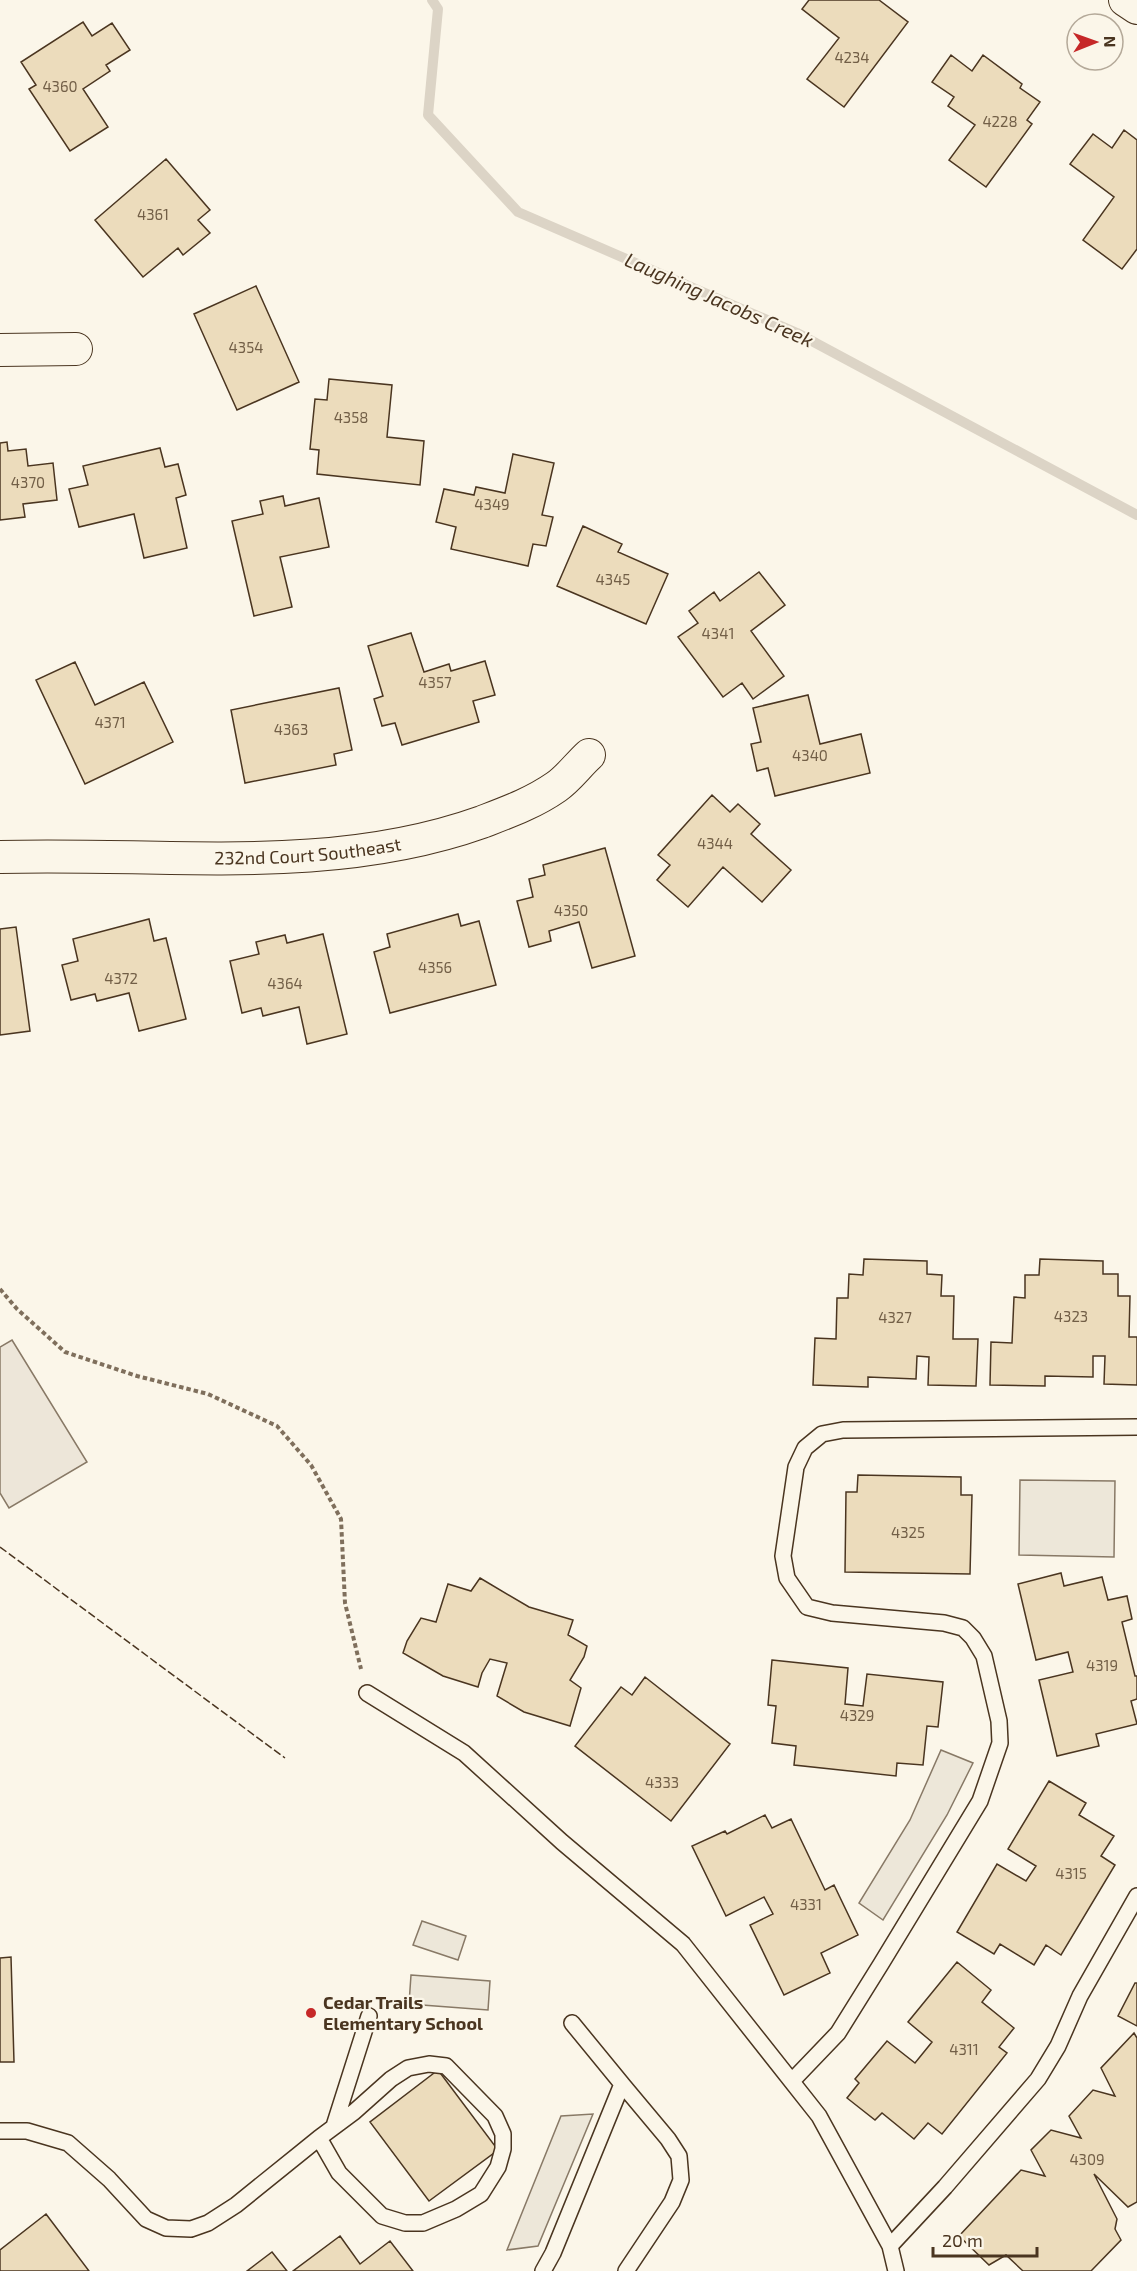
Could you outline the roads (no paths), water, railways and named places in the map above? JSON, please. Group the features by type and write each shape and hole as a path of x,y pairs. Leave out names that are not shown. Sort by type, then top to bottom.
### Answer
{"street":[{"path":"1125,0 1137,8"},
{"path":"0,350 76,349"},
{"name":"232nd Court Southeast","path":"0,856 214,858 321,856 383,849 447,834 519,809 558,786 589,755"}],"lane":[{"path":"792,2081 838,2033 881,1964 980,1801 1000,1743 999,1721 984,1656 973,1638 963,1628 936,1622 832,1613 807,1607 796,1593 787,1578 783,1556 796,1467 805,1448 822,1434 843,1430 1137,1427"},
{"path":"367,1693 464,1753 562,1842 683,1944 819,2116 890,2246 896,2271"},
{"path":"890,2246 945,2187 1038,2079 1058,2046 1080,1996 1137,1896"},
{"path":"334,2126 369,2016"},
{"path":"572,2023 668,2139 679,2156 681,2180 672,2202 626,2271"},
{"path":"0,2131 27,2131 68,2143 109,2179 146,2219 166,2228 191,2229 208,2223 236,2205 391,2079 408,2068 429,2064 446,2066 495,2116 503,2134 504,2149 498,2167 481,2194 456,2209 423,2223 405,2223 382,2216 339,2173 319,2138"},
{"path":"543,2271 553,2253 622,2084"}],"waterway":[{"name":"Laughing Jacobs Creek","path":"432,0 438,9 428,115 518,212 797,333 1137,515"}],"place":[{"name":"Cedar Trails Elementary School","path":"311,2013"}]}
